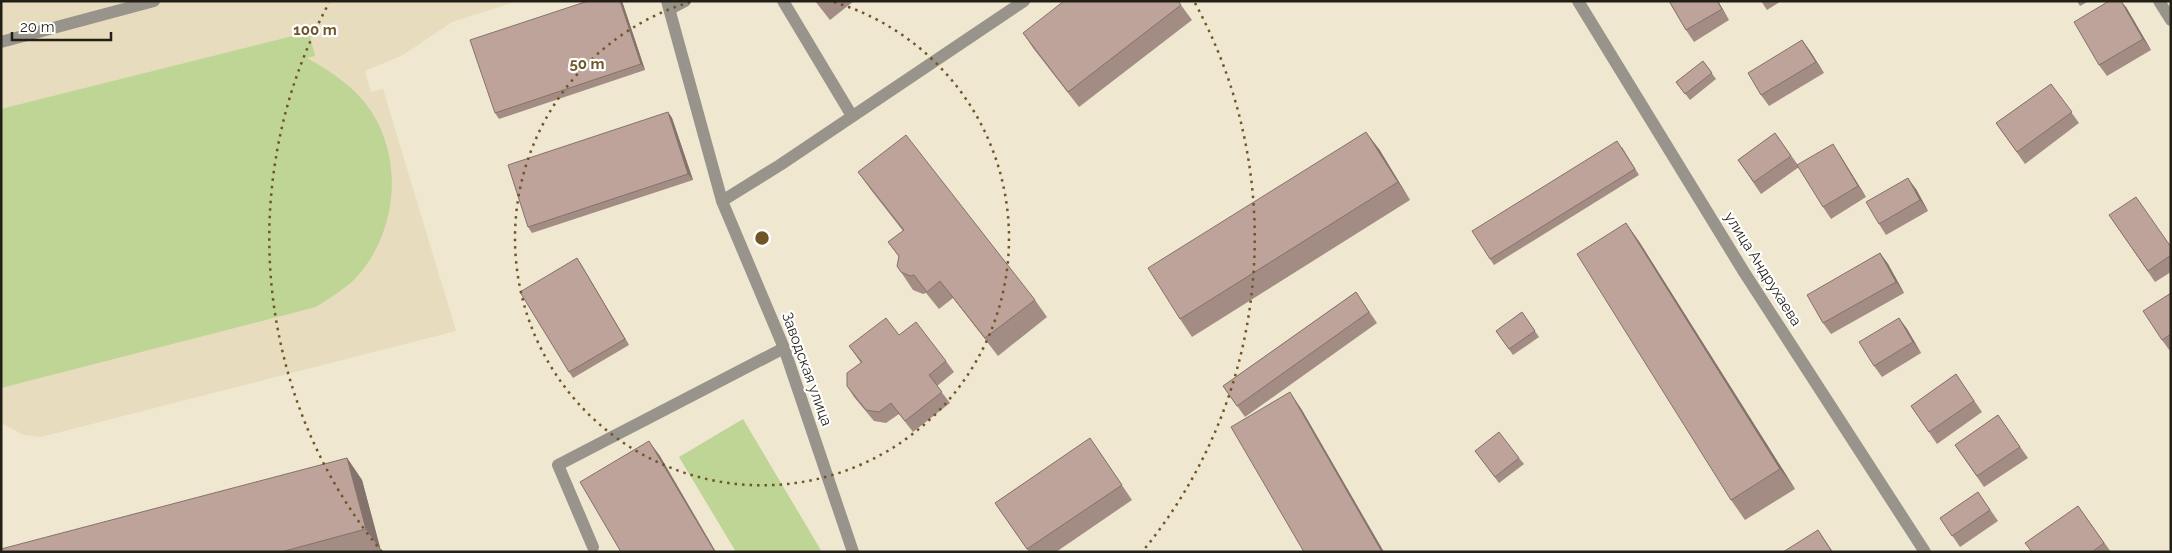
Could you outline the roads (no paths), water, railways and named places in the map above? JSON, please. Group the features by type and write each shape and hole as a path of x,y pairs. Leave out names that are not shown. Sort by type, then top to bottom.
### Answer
{"street":[{"path":"1,42 154,1"},
{"path":"669,5 685,1"},
{"path":"783,1 852,116"},
{"path":"722,201 1024,1"},
{"name":"улица Андрухаева","path":"1578,1 1744,272 1925,552"},
{"path":"2160,1 2171,20"},
{"name":"Заводская улица","path":"669,5 722,201 784,348 853,552"},
{"path":"593,547 558,465 784,348"}]}
